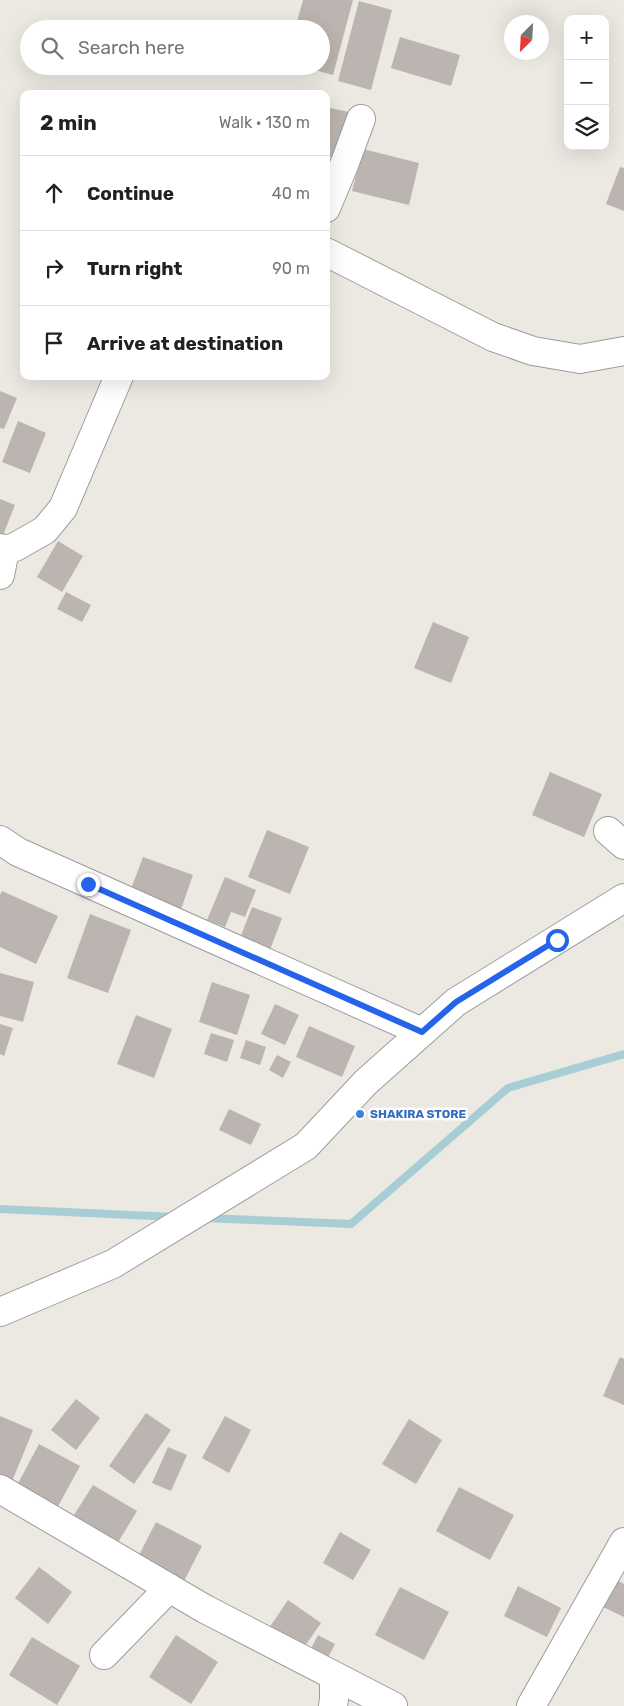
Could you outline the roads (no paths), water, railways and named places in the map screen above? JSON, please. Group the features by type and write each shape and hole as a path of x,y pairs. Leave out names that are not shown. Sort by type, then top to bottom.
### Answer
{"street":[{"path":"330,198 361,119"},
{"path":"330,254 493,337 533,351 580,359 624,351"},
{"path":"2,558 15,546 44,530 63,508 117,380"},
{"path":"0,840 18,852 422,1032"},
{"path":"0,1312 113,1264 306,1146 366,1082 456,1002 624,898"},
{"path":"0,1489 205,1609 392,1706"},
{"path":"531,1706 624,1542"},
{"path":"104,1655 169,1588"},
{"path":"332,1706 334,1699 334,1676"}],"waterway":[{"path":"204,1218 351,1224 508,1088 624,1054"},
{"path":"0,1209 175,1217"}],"place":[{"name":"SHAKIRA STORE","path":"360,1114"}]}
